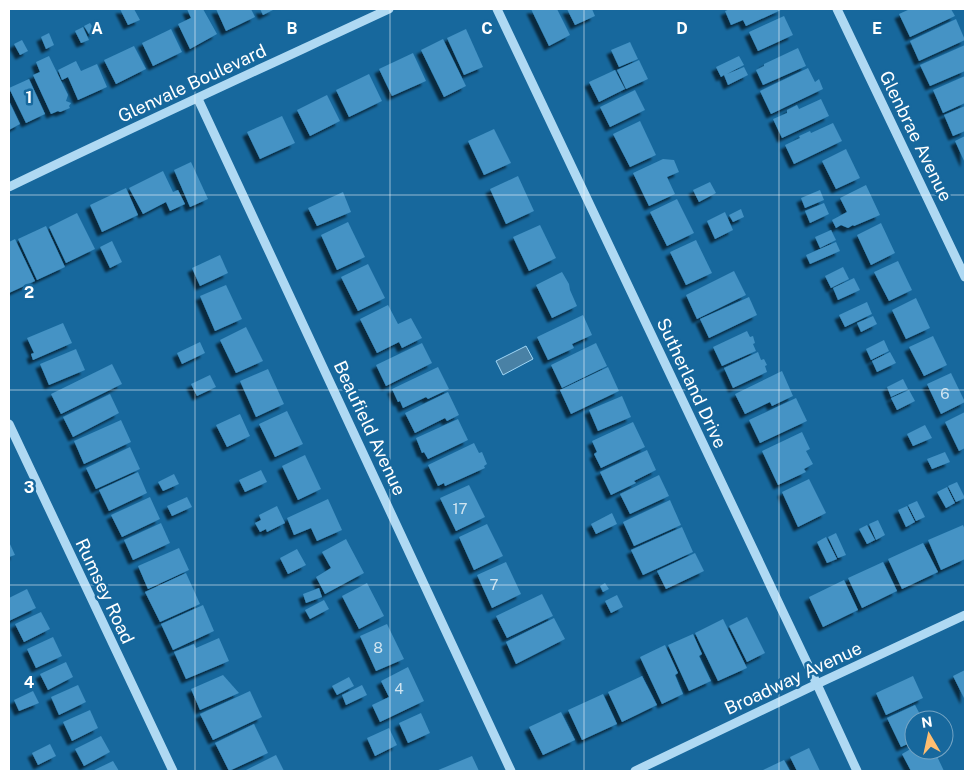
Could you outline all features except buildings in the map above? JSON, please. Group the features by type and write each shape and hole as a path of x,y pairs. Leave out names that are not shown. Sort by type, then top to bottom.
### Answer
{"street":[{"name":"Glenvale Boulevard","path":"9,187 389,9"},
{"name":"Sutherland Drive","path":"497,9 857,771"},
{"name":"Glenbrae Avenue","path":"837,9 965,277"},
{"name":"Beaufield Avenue","path":"198,99 511,771"},
{"name":"Rumsey Road","path":"9,424 173,771"},
{"name":"Broadway Avenue","path":"635,771 965,615"}],"water":[{"path":"526,346 533,359 503,375 496,361"}]}
